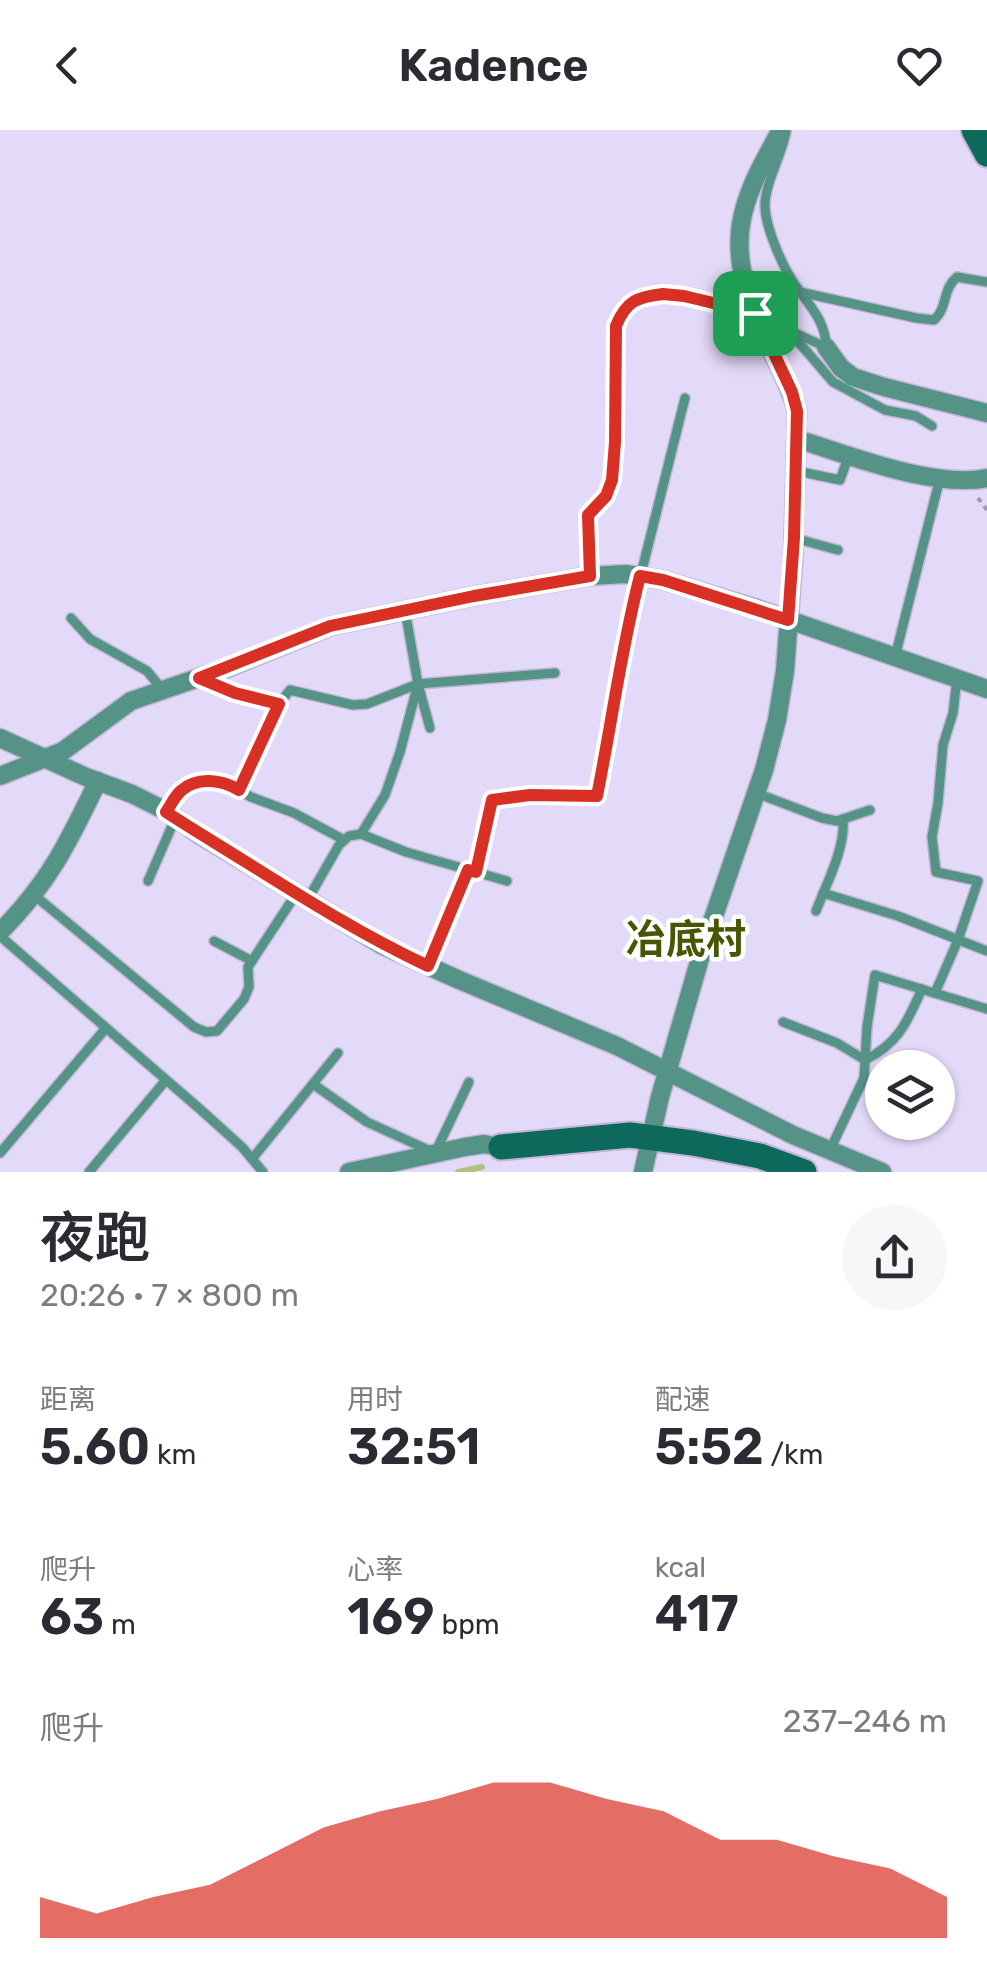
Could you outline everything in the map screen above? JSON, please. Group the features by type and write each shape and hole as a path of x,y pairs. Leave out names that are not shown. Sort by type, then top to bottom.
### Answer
{"street":[{"path":"643,1172 703,948 777,720 785,671 797,411 755,313 738,240 748,192 784,130"},
{"path":"974,130 987,154"},
{"path":"826,347 841,368 854,377 884,388 987,412"},
{"path":"797,439 940,478 987,478"},
{"path":"0,776 63,751 131,701 330,626 590,576 626,574 663,580 986,686"},
{"path":"0,738 132,794 171,815 382,944 618,1046 794,1135 882,1172"},
{"path":"0,934 34,895 69,842 98,782"},
{"path":"349,1172 484,1144 501,1147 630,1135 760,1156 804,1172"}],"lane":[{"path":"784,130 764,202 767,222 793,282 826,332 826,347 788,330"},
{"path":"800,292 934,320 941,314 948,284 957,277 987,282"},
{"path":"745,280 834,382 885,410 916,416 932,426"},
{"path":"590,576 588,515 606,496 612,480 616,326 622,312 644,296 663,294 755,313"},
{"path":"428,966 472,871 492,800 530,795 597,796 640,576 685,398"},
{"path":"797,471 840,480 849,455"},
{"path":"894,657 940,478"},
{"path":"794,538 838,550"},
{"path":"405,610 430,728"},
{"path":"71,618 90,639 147,671 163,690"},
{"path":"239,790 279,704 290,690 353,705 367,704 418,684 555,673"},
{"path":"199,678 235,693 279,704"},
{"path":"935,993 978,882 936,872 932,836 957,679"},
{"path":"361,834 385,795 418,684"},
{"path":"148,881 180,791 210,780 228,784 344,840"},
{"path":"756,793 838,821 870,810"},
{"path":"816,911 840,844 843,820"},
{"path":"34,895 194,1027 217,1032 244,1000 252,961 349,836 361,834 406,852 507,881"},
{"path":"823,893 898,916 987,951"},
{"path":"0,934 242,1147 263,1172"},
{"path":"214,940 252,961"},
{"path":"866,1050 875,974 987,1009"},
{"path":"884,1050 903,1030 922,989"},
{"path":"782,1022 838,1043 865,1060 864,1078 830,1150"},
{"path":"0,1153 106,1028"},
{"path":"252,1159 338,1053"},
{"path":"89,1172 166,1080"},
{"path":"313,1084 367,1122 435,1152 469,1082"}],"waterway":[{"path":"458,1172 482,1167"}],"district":[{"name":"冶底村","path":"686,939"}],"route":[{"path":"663,294 755,313 797,411 788,620 640,576 597,796 530,795 492,800 476,872 468,870 428,966 326,912 166,812 180,791 192,784 210,780 239,790 279,704 235,693 199,678 330,626 590,576 588,515 606,496 612,480 616,326 622,312 644,296 663,294"}]}
